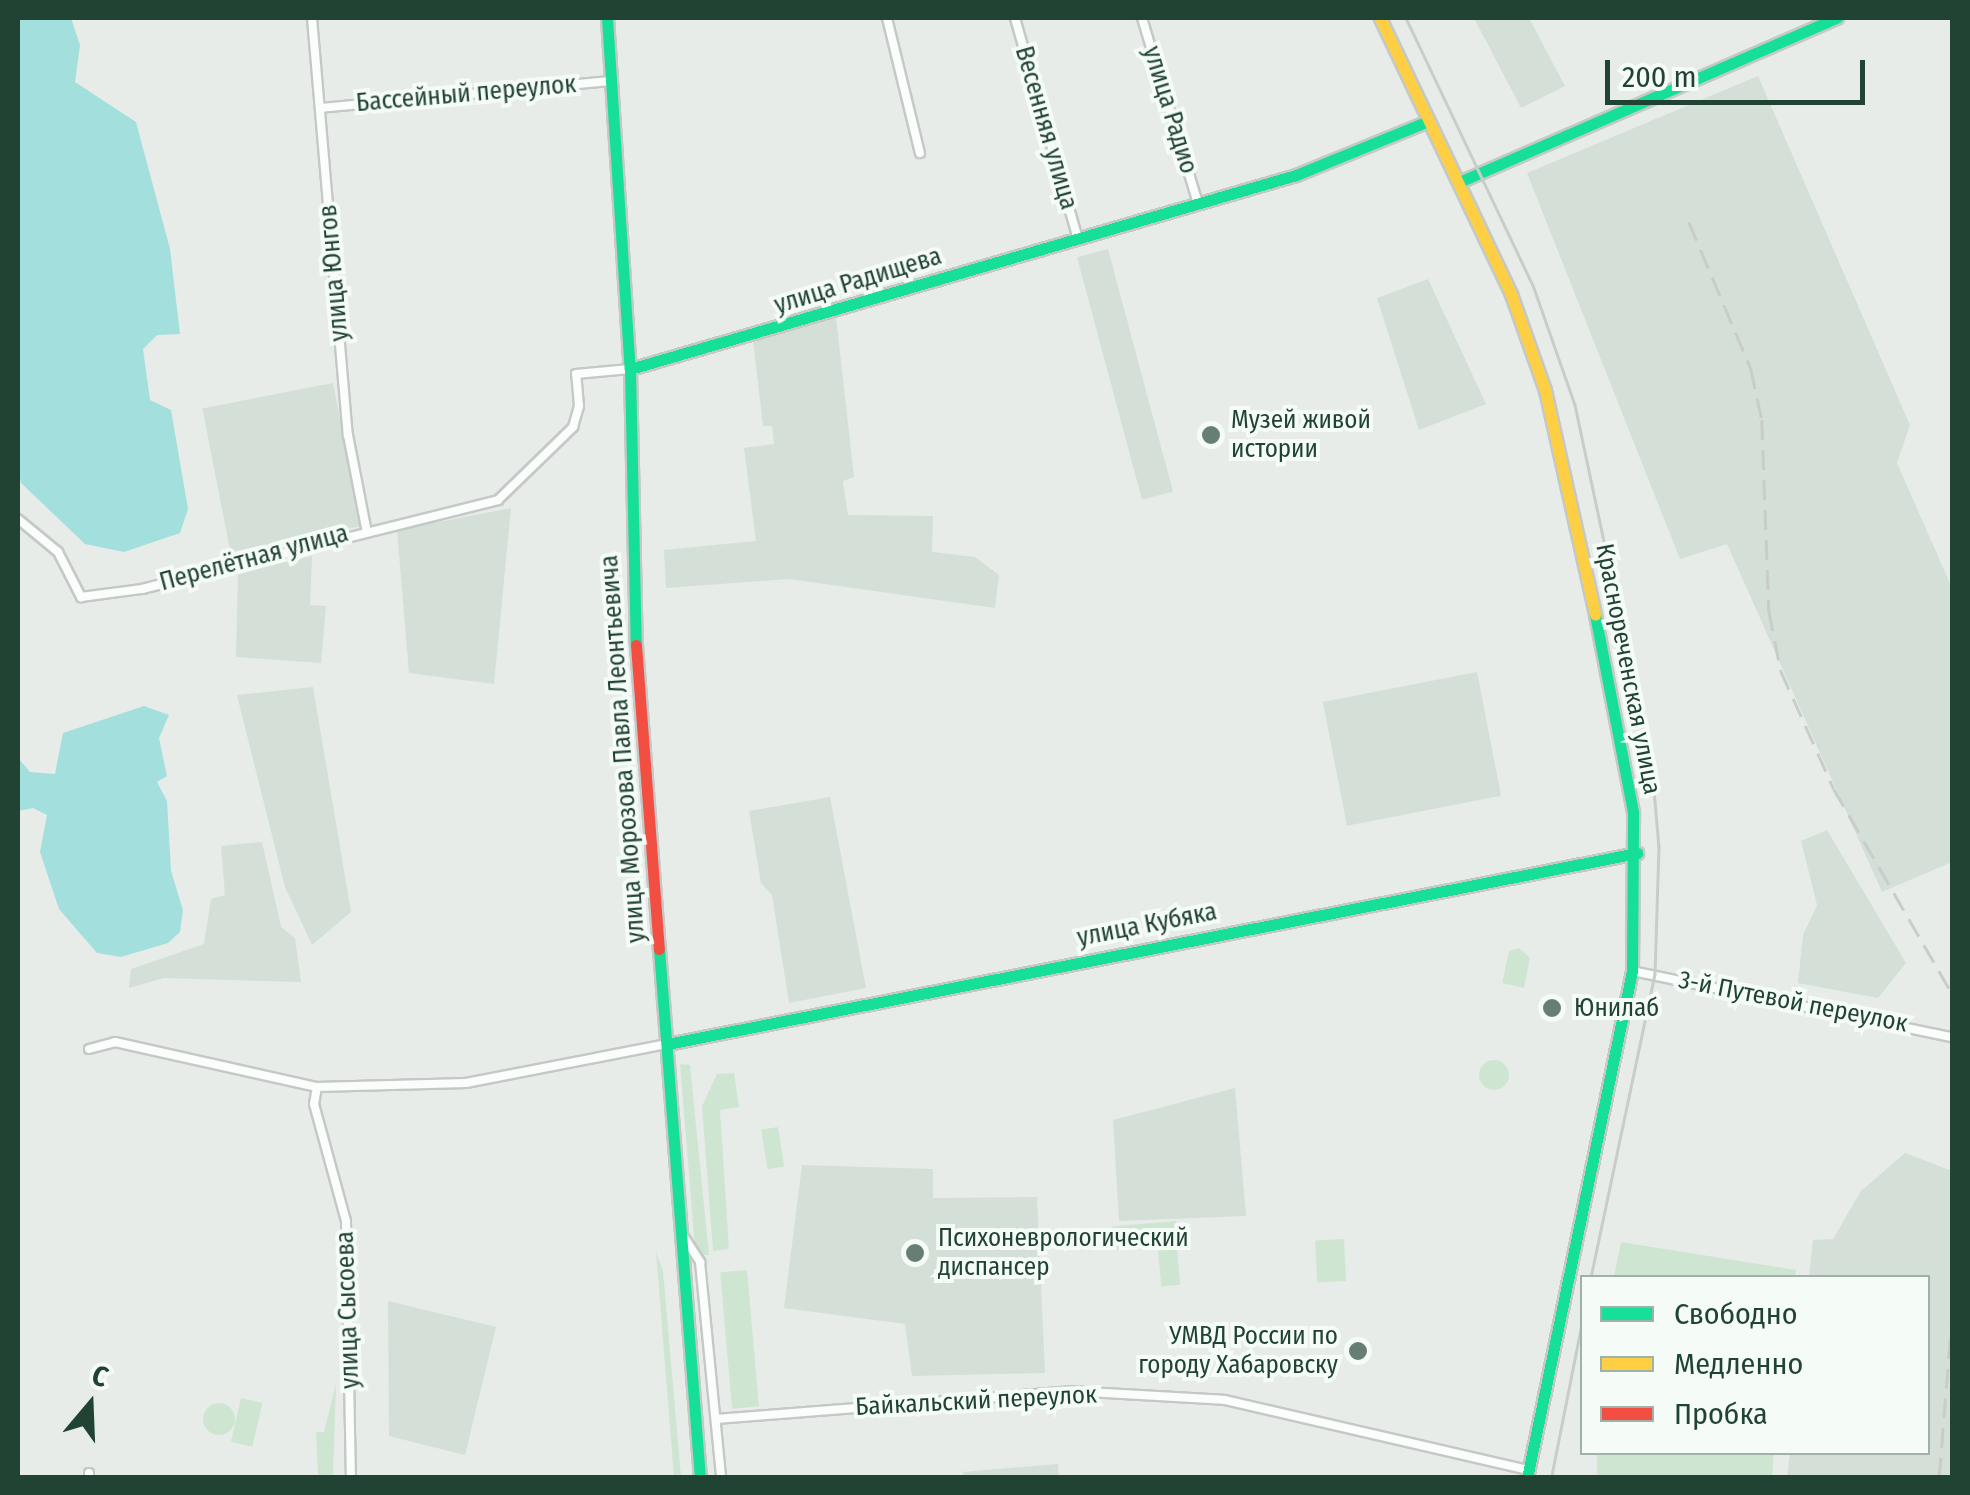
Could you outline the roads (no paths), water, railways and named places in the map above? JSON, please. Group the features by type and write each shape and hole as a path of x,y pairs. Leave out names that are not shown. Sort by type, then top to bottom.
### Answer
{"main road":[{"name":"улица Морозова Павла Леонтьевича","path":"607,18 630,369 633,610 700,1478"},
{"name":"Краснореченская улица","path":"1380,18 1511,294 1557,428 1625,751 1636,853 1632,971 1527,1474"},
{"path":"1460,182 1837,18"},
{"name":"улица Радищева","path":"630,369 1296,175 1428,121"},
{"name":"улица Кубяка","path":"667,1044 1636,853"}],"street":[{"name":"улица Юнгов","path":"312,18 348,435 366,528"},
{"path":"887,18 920,153"},
{"name":"Весенняя улица","path":"1015,18 1078,239"},
{"name":"улица Радио","path":"1142,18 1198,203"},
{"name":"Бассейный переулок","path":"320,108 612,81"},
{"name":"улица Радищева","path":"366,528 498,500 573,427 576,374 630,369"},
{"name":"Перелётная улица","path":"18,519 58,552 81,597 142,589 366,528"},
{"name":"3-й Путевой переулок","path":"1632,971 1952,1037"},
{"path":"89,1049 116,1042 317,1086 466,1083 667,1044"},
{"name":"улица Сысоева","path":"317,1086 314,1104 346,1220 352,1478"},
{"path":"680,1230 700,1262 722,1478"},
{"name":"Байкальский переулок","path":"716,1419 1070,1390 1206,1398 1527,1474"}],"water":[{"path":"18,18 71,18 80,45 75,82 136,122 170,249 180,334 157,335 143,349 150,400 171,410 188,509 180,533 124,552 85,544 21,483 18,471"},
{"path":"144,706 169,715 159,738 167,776 157,782 167,801 171,871 183,910 180,932 168,943 121,957 97,953 59,909 40,852 47,815 33,808 18,811 18,758 30,772 55,774 63,733"}],"tram line":[{"path":"1406,18 1533,285 1575,405 1652,766 1659,847 1655,974 1592,1275"},
{"path":"1551,1478 1580,1331"}],"railway":[{"path":"1689,222 1751,369 1762,420 1769,611 1781,671 1834,789 1952,993"},
{"path":"1939,1478 1952,1311"}],"place":[{"name":"Музей живой истории","path":"1211,435"},
{"name":"Юнилаб","path":"1552,1008"},
{"name":"Психоневрологический диспансер","path":"915,1253"},
{"name":"УМВД России по городу Хабаровску","path":"1358,1351"}]}
